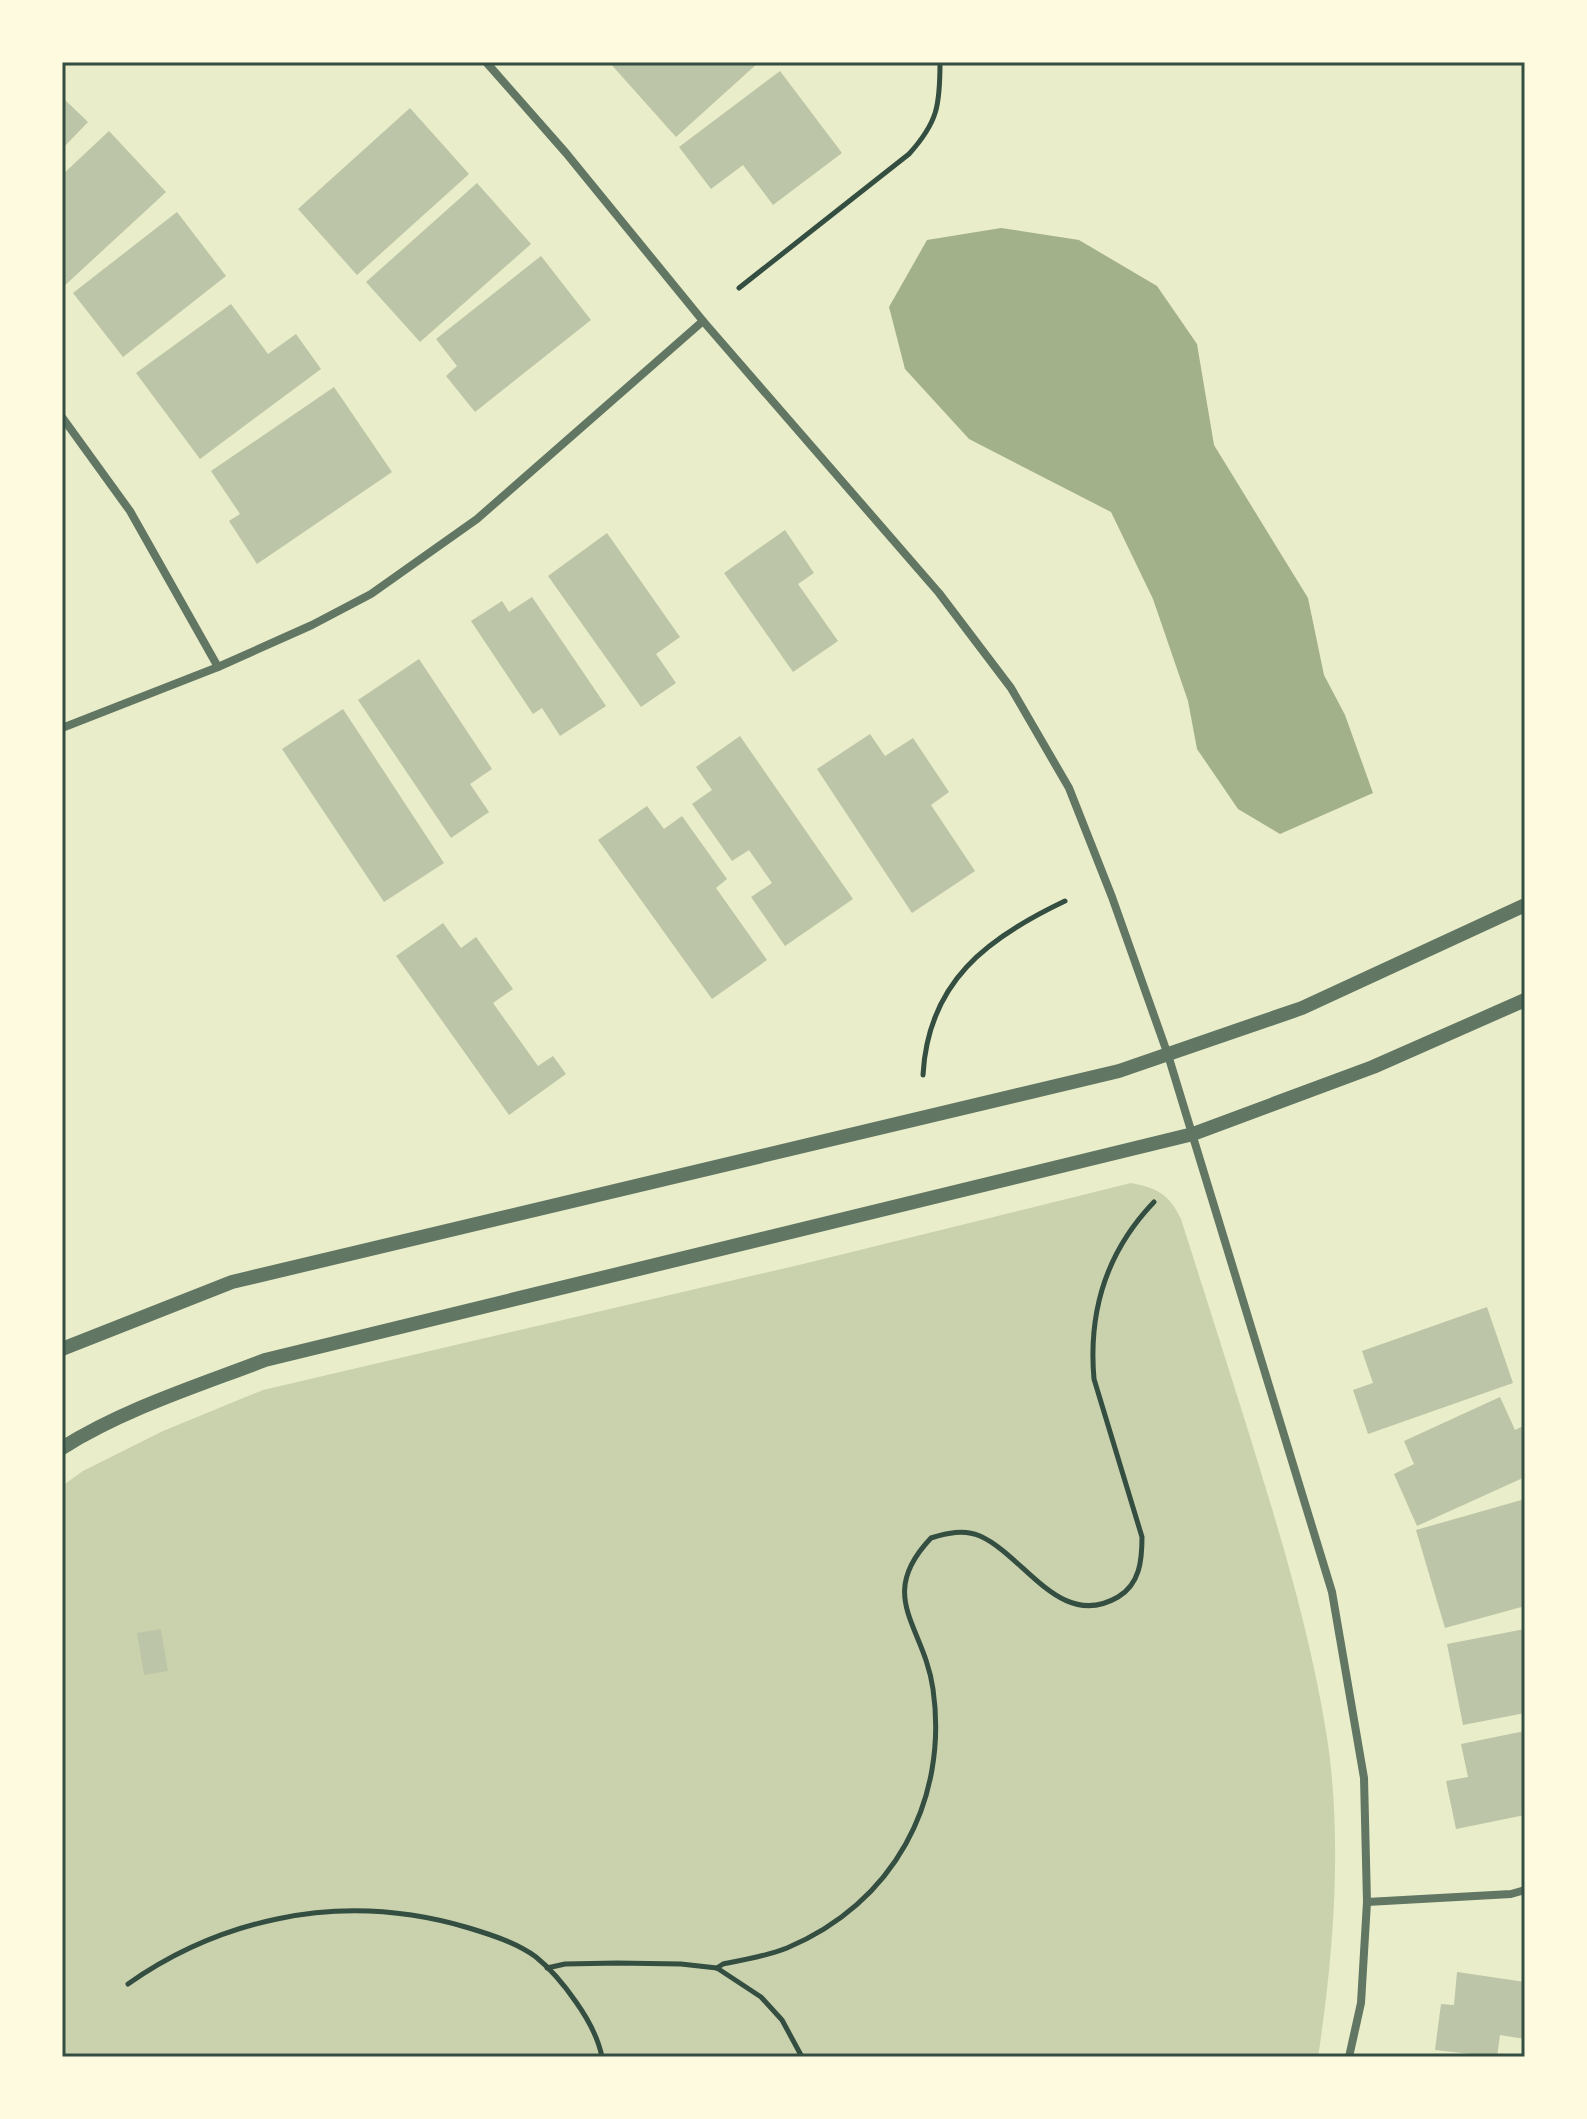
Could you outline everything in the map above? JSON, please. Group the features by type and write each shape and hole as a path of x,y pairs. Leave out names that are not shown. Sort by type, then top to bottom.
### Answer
{"street":[{"path":"486,62 566,153 703,321 939,593 1011,688 1069,788 1112,897 1168,1055 1332,1592 1364,1778 1367,1902 1361,2003 1349,2057"},
{"path":"62,728 218,667 359,601 434,552 477,519 703,321"},
{"path":"62,417 130,511 218,667"},
{"path":"62,1349 232,1282 1092,1078 1168,1055 1302,1008 1525,905"},
{"path":"62,1448 166,1398 265,1360 1193,1134 1373,1067 1525,1000"},
{"path":"1367,1902 1511,1894 1525,1890"}],"path":[{"path":"739,288 909,154 928,133 940,100 940,62"},
{"path":"923,1075 924,1051 932,1022 947,993 965,969 1013,927 1065,901"},
{"path":"717,1968 786,1948 846,1914 868,1897 908,1841 921,1813 929,1784 935,1754 935,1713 926,1660 903,1591 906,1574 931,1538 961,1532 977,1534 1002,1549 1062,1600 1084,1605 1106,1604 1122,1595 1134,1581 1142,1561 1142,1537 1094,1379 1092,1353 1094,1319 1109,1267 1120,1243 1154,1202"},
{"path":"128,1984 167,1959 250,1926 305,1914 355,1909 406,1912 494,1935 535,1957 562,1982 587,2018 602,2057"},
{"path":"547,1968 565,1964 617,1963 717,1968 761,1997 782,2020 802,2057"}],"shaded area":[{"path":"1001,228 1079,240 1157,286 1197,344 1214,445 1308,598 1324,675 1345,715 1373,793 1280,834 1238,809 1197,749 1188,701 1153,599 1111,512 969,439 905,369 889,307 927,240"},
{"path":"1131,1183 1161,1194 1181,1219 1270,1502 1311,1654 1331,1771 1335,1852 1332,1936 1318,2057 62,2057 62,1486 83,1471 163,1431 263,1390 803,1264"}],"building":[{"path":"609,62 759,62 676,137"},
{"path":"780,71 842,153 773,205 743,165 711,189 679,147"},
{"path":"62,97 88,122 62,149"},
{"path":"410,108 469,174 357,275 298,209"},
{"path":"109,131 166,192 62,288 62,175"},
{"path":"477,183 531,244 420,342 366,282"},
{"path":"177,212 226,276 123,357 73,293"},
{"path":"541,256 591,320 475,412 446,376 457,366 436,339"},
{"path":"231,304 268,354 296,334 321,369 200,459 136,373"},
{"path":"334,387 392,472 257,564 229,521 240,514 211,471"},
{"path":"785,530 814,573 798,584 838,641 793,672 724,573"},
{"path":"607,533 680,637 656,654 676,683 641,707 548,576"},
{"path":"532,597 606,706 560,736 542,708 533,714 471,621 502,601 509,612"},
{"path":"419,659 492,769 470,784 489,812 451,838 358,700"},
{"path":"343,709 444,863 384,902 282,749"},
{"path":"870,734 885,756 913,738 949,792 931,805 975,871 912,913 817,769"},
{"path":"740,736 853,899 785,946 751,897 772,883 749,850 732,861 692,804 712,790 696,767"},
{"path":"647,806 664,829 682,816 727,879 716,888 767,960 712,999 598,840"},
{"path":"443,923 461,948 476,937 513,989 493,1003 538,1066 553,1056 566,1074 509,1115 396,956"},
{"path":"1487,1307 1513,1383 1368,1434 1353,1390 1373,1383 1362,1351"},
{"path":"1500,1397 1515,1430 1525,1425 1525,1477 1417,1526 1394,1474 1414,1464 1404,1441"},
{"path":"1525,1499 1525,1606 1445,1628 1416,1530"},
{"path":"161,1629 168,1671 144,1675 137,1633"},
{"path":"1525,1629 1525,1713 1463,1725 1447,1644"},
{"path":"1525,1731 1525,1815 1456,1829 1446,1781 1468,1777 1461,1744"},
{"path":"1457,1972 1525,1982 1525,2039 1500,2035 1497,2057 1435,2050 1441,2004 1454,2005"}]}
